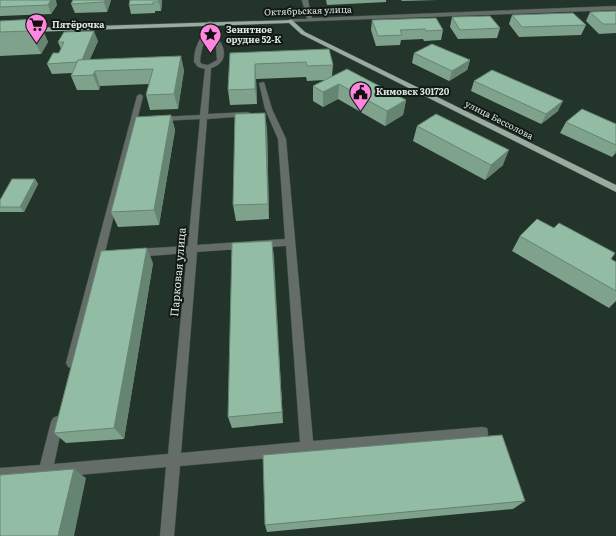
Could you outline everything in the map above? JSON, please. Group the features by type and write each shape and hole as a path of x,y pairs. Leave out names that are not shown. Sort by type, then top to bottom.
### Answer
{"main road":[{"name":"Октябрьская улица","path":"24,30 210,28 290,21"},
{"name":"улица Бессолова","path":"290,21 303,33 616,189"}],"street":[{"path":"305,0 310,20"},
{"name":"Октябрьская улица","path":"290,21 616,8"},
{"path":"210,28 221,48 220,61 208,66 200,66 197,62 198,48 210,28"},
{"name":"Парковая улица","path":"167,536 208,66"},
{"path":"262,83 263,113"},
{"path":"70,371 103,255 137,120 140,96"},
{"path":"154,120 263,113 279,125 282,138 307,448"},
{"path":"122,254 290,242"},
{"path":"45,472 60,410"},
{"path":"0,475 482,433"}],"building":[{"path":"0,0 51,0 48,5 0,7"},
{"path":"73,0 105,0 104,2 71,4"},
{"path":"130,0 159,0 159,2 153,2 153,4 129,5"},
{"path":"616,11 616,24 603,24 590,12"},
{"path":"573,13 586,25 522,27 512,15"},
{"path":"490,16 500,28 460,30 452,17"},
{"path":"436,18 443,30 400,30 402,35 378,36 372,20"},
{"path":"38,19 30,31 0,32 0,21"},
{"path":"94,31 82,60 78,60 77,62 47,64 53,53 59,53 64,42 58,42 64,32"},
{"path":"432,44 470,60 452,71 414,53"},
{"path":"329,49 333,65 307,66 306,62 255,64 255,89 228,90 230,53"},
{"path":"181,56 174,94 146,95 153,69 95,71 93,75 71,76 78,60"},
{"path":"347,69 406,100 387,111 339,84 323,92 313,86"},
{"path":"492,70 563,101 546,114 474,81"},
{"path":"582,109 616,124 616,145 566,122"},
{"path":"265,113 268,204 233,205 235,114"},
{"path":"436,114 509,150 491,165 417,126"},
{"path":"171,115 154,210 111,212 136,117"},
{"path":"12,179 35,179 20,207 0,207 0,200"},
{"path":"537,219 554,228 559,223 615,253 611,259 616,262 616,291 520,236"},
{"path":"272,241 282,412 228,417 232,243"},
{"path":"147,248 114,428 54,433 101,251"},
{"path":"502,435 525,501 265,525 263,455"},
{"path":"74,469 58,536 0,536 0,475"}],"place":[{"name":"Пятёрочка","path":"37,44"},
{"name":"Зенитное орудие 52-К","path":"210,54"},
{"name":"Кимовск 301720","path":"361,112"}]}
